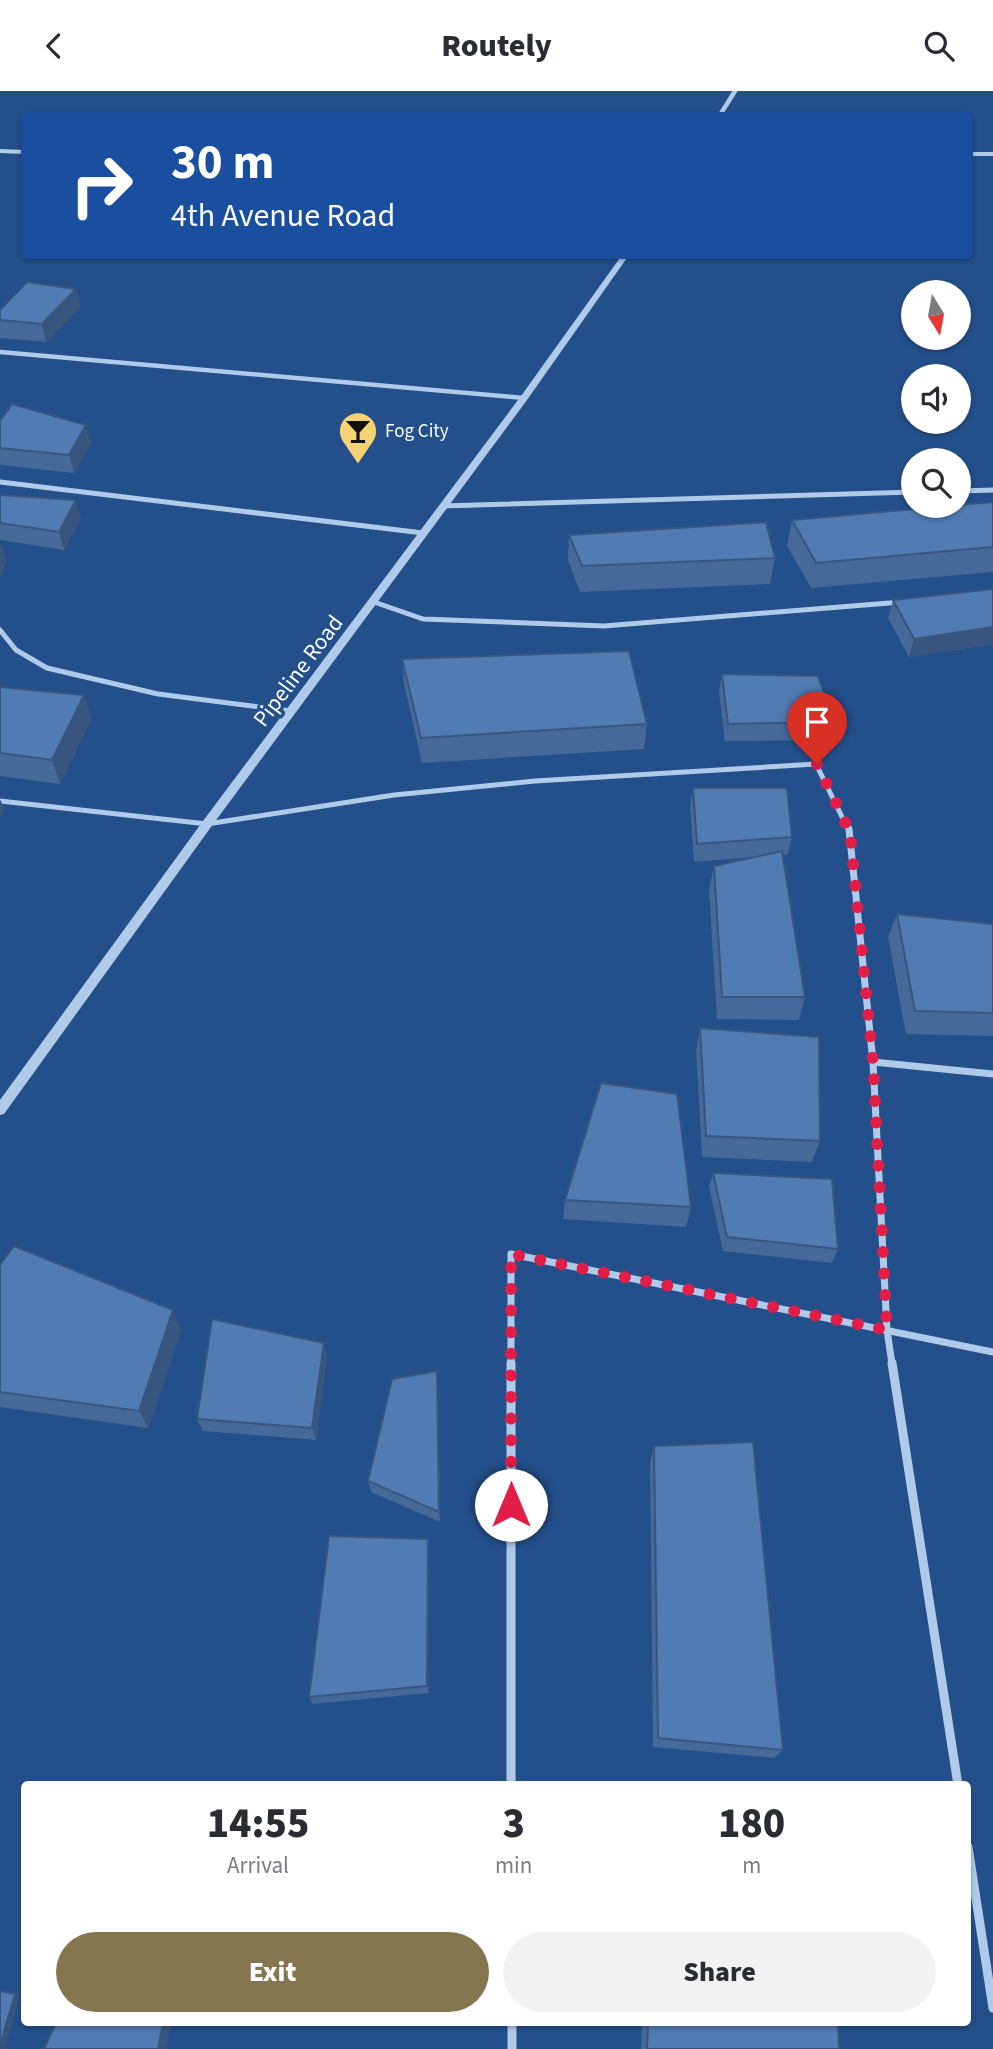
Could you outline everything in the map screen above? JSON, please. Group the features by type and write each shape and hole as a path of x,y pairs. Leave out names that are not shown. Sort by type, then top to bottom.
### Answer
{"street":[{"path":"722,112 735,91"},
{"path":"0,151 21,152"},
{"path":"973,154 993,154"},
{"name":"Pipeline Road","path":"0,1110 207,824 524,398 623,259"},
{"path":"0,352 524,398"},
{"path":"0,482 424,533"},
{"path":"971,491 993,490"},
{"path":"442,506 901,492"},
{"path":"374,602 423,619 604,626 911,602"},
{"path":"0,629 16,650 47,668 158,694 292,711"},
{"path":"0,801 207,824 394,795 522,782 817,764 850,832 873,1062 887,1330 957,1781"},
{"path":"873,1062 993,1074"},
{"path":"511,1781 511,1254 993,1352"},
{"path":"971,1866 993,2008"},
{"path":"512,2026 512,2049"}],"building":[{"path":"27,282 76,289 42,324 0,320 0,310"},
{"path":"12,404 86,425 69,455 0,448 0,421"},
{"path":"0,495 76,500 59,532 0,523"},
{"path":"993,502 993,547 816,563 792,520 901,510 901,518 971,518 971,504"},
{"path":"766,522 775,558 582,566 569,535"},
{"path":"993,589 993,627 914,639 893,600"},
{"path":"629,651 647,724 421,738 402,659"},
{"path":"722,674 818,676 834,722 728,724"},
{"path":"0,687 84,695 52,760 0,753"},
{"path":"693,788 787,788 792,837 697,844"},
{"path":"782,851 805,997 722,997 714,866"},
{"path":"897,914 993,924 993,1013 915,1011"},
{"path":"700,1028 819,1037 820,1141 706,1136"},
{"path":"601,1083 677,1094 691,1207 565,1200"},
{"path":"713,1173 832,1179 838,1249 727,1237"},
{"path":"14,1246 173,1310 139,1411 0,1392 0,1265"},
{"path":"212,1319 324,1343 312,1428 197,1419"},
{"path":"437,1371 439,1512 368,1481 392,1379"},
{"path":"753,1442 783,1750 658,1738 654,1446"},
{"path":"329,1536 428,1539 427,1686 309,1697"},
{"path":"0,1991 15,1994 0,2045"},
{"path":"55,2026 162,2026 158,2049 44,2049"},
{"path":"648,2026 838,2026 839,2049 647,2049"}],"place":[{"name":"Fog City","path":"358,465"}],"route":[{"path":"511,1505 511,1254 887,1330 873,1062 850,832 817,764"}]}
